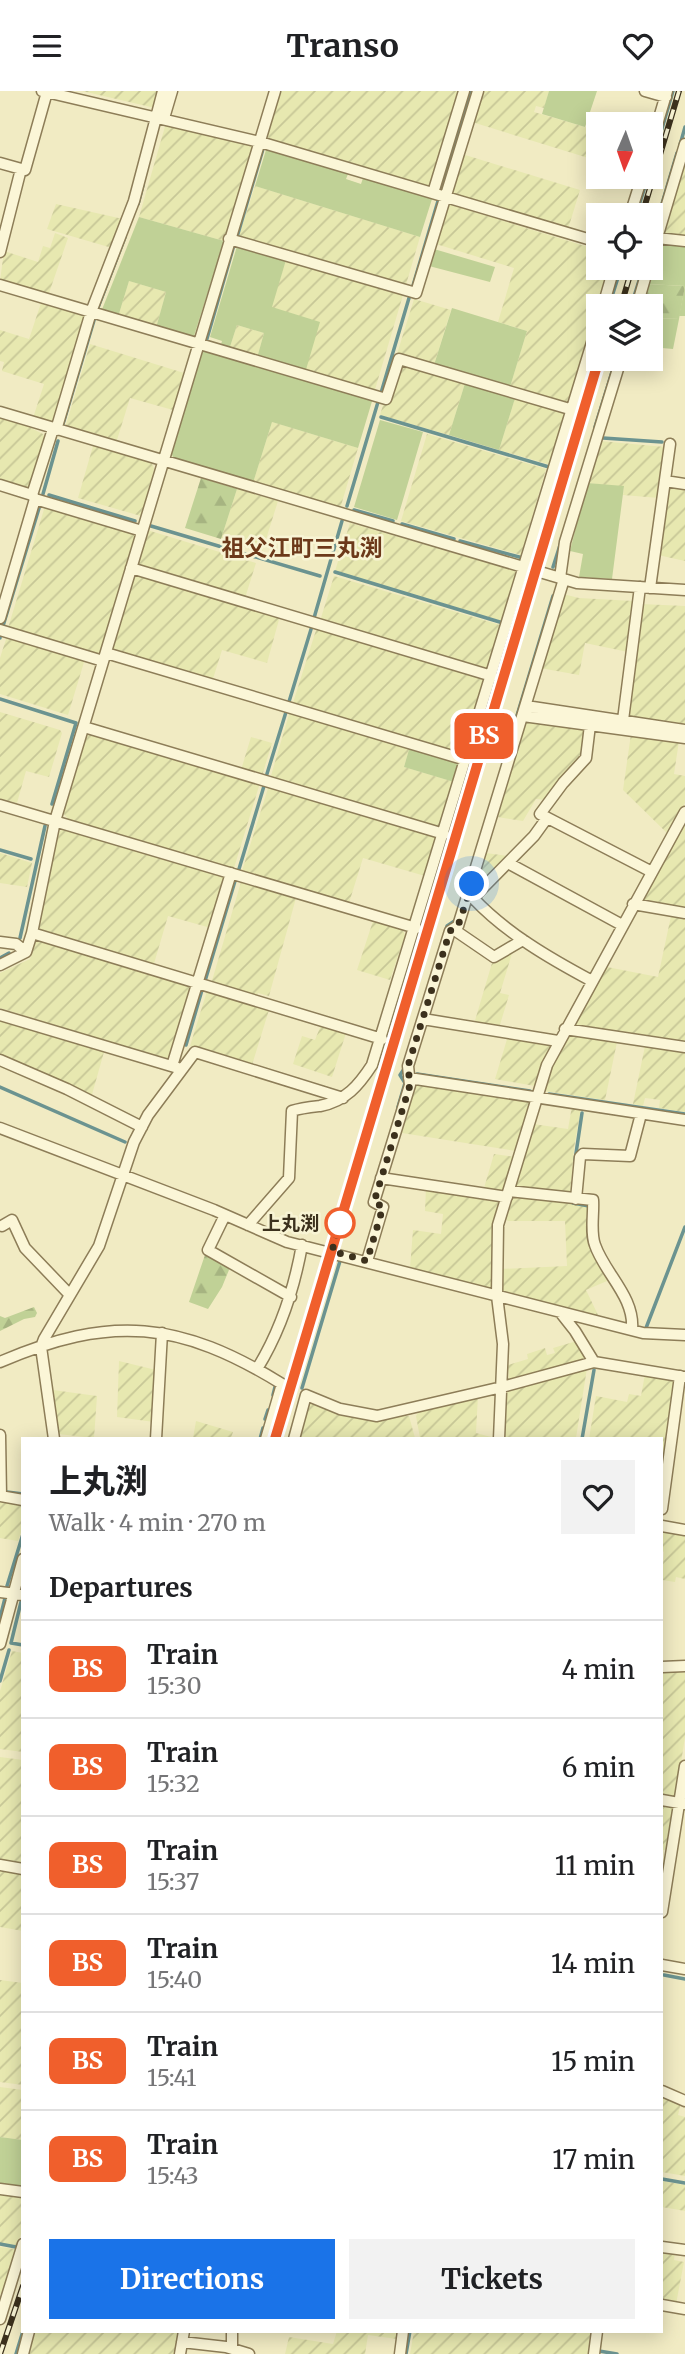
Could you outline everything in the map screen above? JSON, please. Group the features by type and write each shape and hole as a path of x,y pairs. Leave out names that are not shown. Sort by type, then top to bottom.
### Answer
{"street":[{"path":"0,163 25,170 44,91 260,142 586,238"},
{"path":"0,618 91,312 134,201 159,117 163,91"},
{"path":"159,117 172,91"},
{"path":"0,965 26,952 32,933 55,821 275,91"},
{"path":"433,193 464,91"},
{"path":"229,239 416,293 478,91"},
{"path":"645,91 666,94 661,112"},
{"path":"663,217 685,144"},
{"path":"0,252 21,169"},
{"path":"663,238 685,241"},
{"path":"0,285 386,399 399,359 573,409"},
{"path":"248,1225 289,1178 292,1111 344,1098 357,1087 372,1065 586,364"},
{"path":"367,1261 383,1207 374,1202 410,1085 408,1066 450,931 458,926 470,897 562,578 565,542 617,371"},
{"path":"0,412 577,583 685,590"},
{"path":"623,720 670,444"},
{"path":"665,481 685,484"},
{"path":"0,485 142,531"},
{"path":"131,568 492,676"},
{"path":"0,574 12,578"},
{"path":"0,630 466,760"},
{"path":"525,711 623,720 685,730"},
{"path":"525,711 590,725 685,738"},
{"path":"590,725 586,758 540,814 652,872"},
{"path":"84,727 444,834"},
{"path":"0,805 416,928"},
{"path":"499,1437 503,1344 498,1296 498,1225 536,1097 558,1041 685,811"},
{"path":"470,897 508,863 548,818"},
{"path":"508,863 622,925"},
{"path":"177,1068 197,984 231,873"},
{"path":"470,897 523,940 592,981"},
{"path":"634,904 685,913"},
{"path":"453,929 494,957 523,940"},
{"path":"32,933 382,1039"},
{"path":"0,942 16,944 26,952"},
{"path":"0,1015 177,1068"},
{"path":"423,1019 558,1041"},
{"path":"565,1029 685,1047"},
{"path":"58,1437 41,1347 99,1246 134,1142 177,1068 195,1052 344,1098"},
{"path":"0,1060 67,1089 142,1127"},
{"path":"409,1079 685,1120"},
{"path":"576,1199 580,1157 583,1154 629,1156 641,1114"},
{"path":"0,1128 288,1241 643,1333 685,1335"},
{"path":"381,1178 508,1194 593,1200 594,1243 611,1277 621,1289 633,1322 632,1330"},
{"path":"225,1215 208,1250 291,1297"},
{"path":"2,1227 12,1220 26,1248 70,1295"},
{"path":"257,1369 272,1346 291,1297 302,1245"},
{"path":"560,1312 594,1362"},
{"path":"0,1362 86,1333 114,1329 162,1333 194,1340 220,1349 282,1384 267,1437"},
{"path":"156,1437 162,1333"},
{"path":"295,1437 306,1395 340,1409 377,1416 594,1362 682,1377 663,1502"},
{"path":"0,1435 1,1496 21,1500"},
{"path":"663,1526 685,1530"},
{"path":"0,1644 18,1595 21,1573"},
{"path":"0,1592 18,1595"},
{"path":"663,1667 685,1666"},
{"path":"663,1898 666,1854 682,1803 685,1766"},
{"path":"663,1800 682,1803"},
{"path":"0,1865 21,1869"},
{"path":"663,1965 685,1969"},
{"path":"663,2091 685,2101"},
{"path":"0,2189 21,2192"},
{"path":"663,2247 685,2250"},
{"path":"0,2319 3,2297 21,2248"},
{"path":"663,2305 685,2309"},
{"path":"23,2354 28,2333"},
{"path":"180,2354 184,2333"},
{"path":"232,2333 232,2349"},
{"path":"400,2354 403,2333"},
{"path":"594,2354 597,2333"},
{"path":"182,2342 249,2354"}],"green space":[{"path":"82,91 160,91 155,108"},
{"path":"281,91 460,91 431,187 267,138"},
{"path":"481,91 549,91 544,108 536,106 534,112 586,127 586,157 472,122"},
{"path":"549,91 597,91 590,112 586,112 585,127 542,114"},
{"path":"166,123 250,143 253,146 224,241 139,217"},
{"path":"266,150 348,174 346,179 361,184 363,178 432,199 420,237 255,186"},
{"path":"462,154 580,190 568,229 450,194"},
{"path":"685,155 685,238 663,234"},
{"path":"255,186 420,237 405,288 238,239"},
{"path":"56,204 123,219 112,248 47,229"},
{"path":"448,204 586,246 586,280 606,280 602,294 586,294 586,348 569,404 510,387 527,331 498,322 514,268 436,244"},
{"path":"139,217 224,241 191,339 156,328 166,292 129,281 118,317 101,312"},
{"path":"55,233 68,238 48,296 0,281 4,251 38,262 43,246 50,248"},
{"path":"663,242 685,244 685,286 646,284 647,280 663,280"},
{"path":"237,246 286,260 272,307 320,322 305,373 257,358 264,333 237,325 229,350 220,348 222,341 210,337"},
{"path":"434,249 495,267 490,282 429,266"},
{"path":"286,260 403,295 374,393 305,373 271,307"},
{"path":"129,281 166,292 156,328 118,317"},
{"path":"646,284 685,286 679,319 663,318 663,294 643,294"},
{"path":"685,286 685,316 679,316"},
{"path":"414,299 451,310 434,365 397,354"},
{"path":"42,300 85,313 87,316 57,422 52,424 33,418 44,384 2,371 4,362 0,361 0,330 29,339"},
{"path":"452,308 527,331 510,387 434,365"},
{"path":"663,318 679,319 673,349 663,348"},
{"path":"237,325 264,333 257,358 229,350"},
{"path":"90,344 184,373 173,410 130,398 117,440 66,425"},
{"path":"202,350 373,398 358,448 272,422 253,483 174,460 171,452"},
{"path":"400,363 466,380 449,435 380,415 384,402 388,403"},
{"path":"466,380 516,395 499,450 449,435"},
{"path":"516,395 567,410 551,465 499,450"},
{"path":"0,417 21,423 43,434 45,438 31,484 27,487 0,479"},
{"path":"380,420 423,432 397,520 354,507"},
{"path":"272,422 358,448 340,509 253,483"},
{"path":"427,434 546,469 521,555 401,521"},
{"path":"600,441 665,447 659,498 623,495 624,487 587,483"},
{"path":"93,446 152,463 154,469 141,516 78,498"},
{"path":"201,478 237,489 221,539 185,528"},
{"path":"587,483 624,486 612,579 579,577 583,554 570,551"},
{"path":"670,485 685,487 685,561 658,555 667,488"},
{"path":"237,489 278,501 262,552 221,539"},
{"path":"45,506 136,534 99,655 8,628"},
{"path":"350,523 515,571 502,621 335,571"},
{"path":"147,530 256,563 245,598 140,567 137,563"},
{"path":"135,574 280,616 267,663 222,650 212,682 112,651"},
{"path":"334,576 500,625 486,672 320,621"},
{"path":"563,594 579,598 633,601 635,604 628,652 585,643 579,675 540,668"},
{"path":"641,604 685,606 685,727 628,719"},
{"path":"317,627 484,678 460,756 292,706"},
{"path":"7,636 85,659 68,715 0,694 0,658"},
{"path":"290,711 410,746 404,767 454,782 440,827 270,779"},
{"path":"0,712 60,730 62,733 49,777 26,771 17,803 0,799"},
{"path":"530,719 582,728 586,733 581,757 547,800 536,799 523,821 497,817 525,722"},
{"path":"93,732 260,783 234,868 69,820 63,813 87,734"},
{"path":"631,734 679,741 674,774 685,776 685,803 668,834 623,790"},
{"path":"251,737 272,743 262,776 241,770"},
{"path":"410,746 459,762 454,782 404,767"},
{"path":"269,785 435,835 437,838 425,876 363,858 349,903 242,871"},
{"path":"685,821 685,907 643,901 642,897"},
{"path":"64,828 223,876 226,880 211,928 168,916 153,967 37,930 58,833"},
{"path":"0,853 32,863 27,887 0,883"},
{"path":"486,853 508,856 475,889"},
{"path":"241,882 296,898 269,996 258,993 256,997 211,984"},
{"path":"671,916 685,918 685,1045 572,1028 602,966 658,977"},
{"path":"373,921 403,930 405,935 390,980 357,970"},
{"path":"37,940 191,985 193,989 171,1061 0,1008 0,973 30,959 34,942"},
{"path":"513,950 500,993 509,995 499,1028 474,1024 492,963"},
{"path":"207,991 269,1010 252,1065 190,1046"},
{"path":"0,1021 104,1052 91,1098 0,1056"},
{"path":"321,1025 346,1033 332,1077 293,1064 302,1036 315,1040"},
{"path":"565,1034 617,1042 605,1100 544,1091 552,1062"},
{"path":"508,1036 549,1042 551,1046 535,1086 495,1079"},
{"path":"645,1046 685,1051 685,1112 659,1108 660,1100 645,1098 643,1106 633,1104"},
{"path":"418,1084 527,1101 530,1104 516,1151 402,1133"},
{"path":"572,1106 581,1108 570,1194 517,1189 514,1186 533,1124 568,1129"},
{"path":"494,1154 515,1157 505,1191 484,1188"},
{"path":"426,1187 499,1198 502,1203 493,1229 491,1291 410,1268 413,1230 441,1234 443,1214 425,1211"},
{"path":"512,1195 588,1206 589,1246 607,1281 586,1290 599,1317 503,1293 500,1287 500,1269 567,1266 565,1221 508,1221 505,1218"},
{"path":"206,1252 231,1265 222,1287 208,1309 189,1302"},
{"path":"34,1307 37,1313 35,1317 24,1319 0,1331 0,1316 5,1318"},
{"path":"577,1341 586,1355 586,1361 509,1382 508,1365 528,1359 527,1354 545,1348 547,1355 555,1353 553,1348"},
{"path":"119,1361 156,1370 154,1422 117,1417"},
{"path":"587,1368 576,1437 503,1437 507,1390"},
{"path":"645,1374 676,1382 663,1476 663,1437 589,1437 596,1396 627,1402 629,1394 641,1396"},
{"path":"53,1390 97,1396 94,1437 58,1434"},
{"path":"478,1395 476,1433 491,1437 420,1437 416,1416 421,1408"},
{"path":"312,1400 394,1416 409,1416 415,1437 299,1437 308,1402"},
{"path":"196,1421 233,1432 231,1437 193,1437"},
{"path":"0,1499 21,1502 21,1532 18,1541 0,1538"},
{"path":"663,1531 685,1535 685,1579 676,1577 675,1582 663,1580"},
{"path":"12,1651 21,1653 21,1752 0,1749 0,1691"},
{"path":"685,1668 685,1737 676,1795 671,1798 663,1797 663,1669"},
{"path":"0,1757 21,1760 21,1864 0,1861"},
{"path":"663,1801 675,1807 663,1850"},
{"path":"0,1871 21,1874 21,1931 0,1927"},
{"path":"0,1980 21,1983 21,2085 0,2082"},
{"path":"0,2087 21,2090 21,2140 0,2137"},
{"path":"663,2094 681,2103 678,2115 685,2117 685,2176 663,2172"},
{"path":"0,2137 21,2140 21,2190 0,2186"},
{"path":"663,2181 685,2185 685,2211 663,2207"},
{"path":"0,2193 21,2197 21,2234 17,2246 0,2243"},
{"path":"0,2247 15,2249 0,2294"},
{"path":"663,2250 675,2252 674,2260 684,2262 676,2304 663,2302"},
{"path":"34,2333 179,2333 174,2354 28,2354"},
{"path":"336,2333 398,2333 397,2339 368,2335 365,2354 285,2354 289,2337 333,2344"},
{"path":"414,2333 591,2333 588,2354 410,2354"}],"waterway":[{"path":"442,187 470,91"},
{"path":"663,125 673,91"},
{"path":"680,145 685,127"},
{"path":"237,237 263,149"},
{"path":"662,203 677,153"},
{"path":"138,204 143,185"},
{"path":"640,203 644,189"},
{"path":"412,289 438,201"},
{"path":"97,310 125,237"},
{"path":"206,342 234,245"},
{"path":"613,294 617,280"},
{"path":"635,294 639,280"},
{"path":"381,393 409,298"},
{"path":"63,424 95,317"},
{"path":"532,562 589,371"},
{"path":"595,427 612,371"},
{"path":"347,506 378,402"},
{"path":"381,417 549,467"},
{"path":"603,438 662,442"},
{"path":"43,494 58,441"},
{"path":"49,495 135,521"},
{"path":"3,626 40,505"},
{"path":"354,510 393,521"},
{"path":"314,618 342,521"},
{"path":"402,524 454,539"},
{"path":"151,526 320,576"},
{"path":"460,541 523,558"},
{"path":"553,567 561,542"},
{"path":"335,572 503,623"},
{"path":"503,762 553,596"},
{"path":"288,705 312,626"},
{"path":"0,699 76,723 52,804"},
{"path":"266,777 286,712"},
{"path":"239,869 264,786"},
{"path":"20,938 45,826"},
{"path":"0,850 31,859"},
{"path":"205,981 235,881"},
{"path":"446,931 447,926 456,920"},
{"path":"0,958 9,953"},
{"path":"186,1045 202,990"},
{"path":"398,1107 405,1083 400,1075 404,1069"},
{"path":"417,1074 530,1091"},
{"path":"0,1087 125,1142"},
{"path":"549,1094 685,1114"},
{"path":"575,1160 582,1113"},
{"path":"573,1203 589,1206 589,1210"},
{"path":"646,1328 685,1227"},
{"path":"302,1388 340,1261"},
{"path":"582,1437 594,1370"},
{"path":"273,1395 275,1387"},
{"path":"265,1419 268,1410"},
{"path":"261,1437 263,1428"},
{"path":"7,1492 21,1494"},
{"path":"7,1586 21,1540"},
{"path":"0,1618 5,1598"},
{"path":"21,1602 11,1643 21,1645"},
{"path":"0,1681 9,1650"},
{"path":"664,1975 685,1979"},
{"path":"663,2179 685,2183"},
{"path":"0,2244 16,2247"},
{"path":"16,2354 22,2333"},
{"path":"406,2354 410,2333"},
{"path":"599,2351 617,2354"}],"railway":[{"path":"646,203 679,91"},
{"path":"624,294 629,280"},
{"path":"276,1437 595,371"},
{"path":"0,2354 21,2292"}],"train":[{"name":"BS","path":"276,1437 595,371"}],"place":[{"name":"上丸渕","path":"340,1223"}],"district":[{"name":"祖父江町三丸渕","path":"302,547"}],"route":[{"path":"340,1223 332,1251 367,1261 383,1207 374,1202 410,1085 408,1066 450,931 458,926 472,884"}]}
